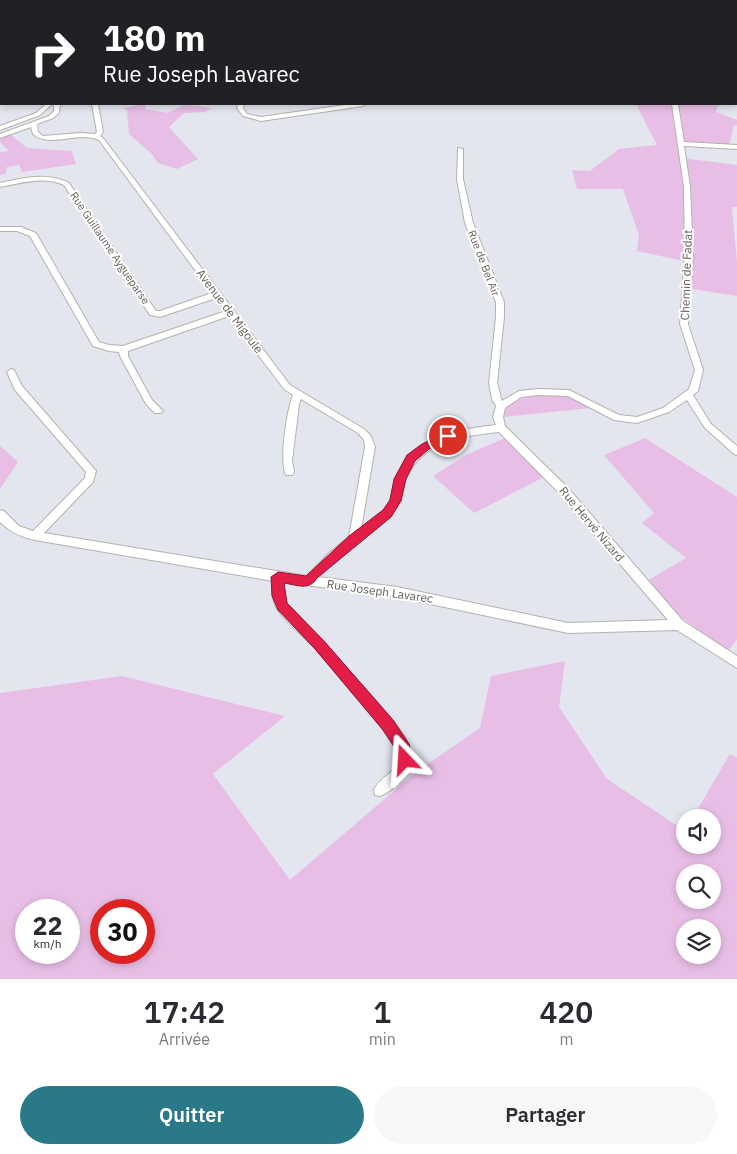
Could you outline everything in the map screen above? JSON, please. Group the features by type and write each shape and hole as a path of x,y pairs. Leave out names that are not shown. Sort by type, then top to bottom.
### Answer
{"street":[{"path":"0,128 38,114 48,105"},
{"path":"0,136 54,115 58,110 58,105"},
{"path":"34,124 36,136 43,139 97,136 100,132 95,105"},
{"path":"241,105 240,108 245,115 261,119 355,105"},
{"name":"Chemin de Fadat","path":"676,105 687,188 690,256 684,324 699,370 697,382 688,396"},
{"name":"Avenue de Migoule","path":"97,136 287,387 361,431 368,439 370,447 354,539"},
{"path":"680,144 737,147"},
{"name":"Rue de Bel Air","path":"460,149 460,179 469,223 500,302 493,383 497,399 502,406"},
{"name":"Rue Guillaume Aygueparse","path":"0,185 44,178 53,178 67,184 153,313 160,314 218,294"},
{"path":"0,229 16,228 26,230 33,235 96,344 109,348 123,349 231,312"},
{"path":"123,349 124,356 149,402 158,411"},
{"path":"12,372 18,388 91,471 90,479 35,536"},
{"path":"309,582 313,575 354,539 380,520 395,501 400,479 411,458 425,446 461,432 501,428 498,417 502,406 520,394 538,392 569,393 617,418 637,420 660,413 688,396 708,426 737,451"},
{"path":"290,472 287,461 294,404 298,395"},
{"name":"Rue Hervé Nizard","path":"501,428 564,491 679,625 737,663"},
{"name":"Rue Joseph Lavarec","path":"0,514 13,529 35,536 309,582 424,597 568,628 679,625"},
{"path":"358,519 380,520"},
{"path":"278,577 278,596 282,606 320,645 388,725 404,749 405,760 398,774 380,790"}],"shaded area":[{"path":"146,105 145,109 168,113 184,105 212,108 205,112 184,113 169,127 198,159 177,169 158,163 151,153 129,134 127,110 123,108"},
{"path":"637,105 718,105 716,112 737,120 737,125 734,125 729,145 679,142 681,158 737,165 737,207 732,207 737,263 737,296 692,289 693,263 637,251 639,235 623,189 577,189 572,170 590,171 619,149 657,145"},
{"path":"10,134 27,148 72,151 76,164 22,172 19,165 7,167 6,174 0,175 0,152 9,151 0,142 0,137"},
{"path":"555,395 568,396 590,408 502,417 510,404 517,400"},
{"path":"505,438 546,476 474,513 433,476 466,455"},
{"path":"645,438 737,497 737,639 728,651 667,607 645,582 686,558 642,523 654,513 604,455"},
{"path":"0,446 18,462 0,489"},
{"path":"565,661 559,707 607,779 676,825 676,854 721,854 721,809 698,809 730,754 737,758 737,979 0,979 0,693 122,676 285,716 213,774 290,880 415,773 480,728 491,676"}],"route":[{"path":"405,760 404,749 388,725 320,645 282,606 278,596 278,577 309,582 313,575 387,513 395,501 400,479 411,458 425,446 448,436"}]}
